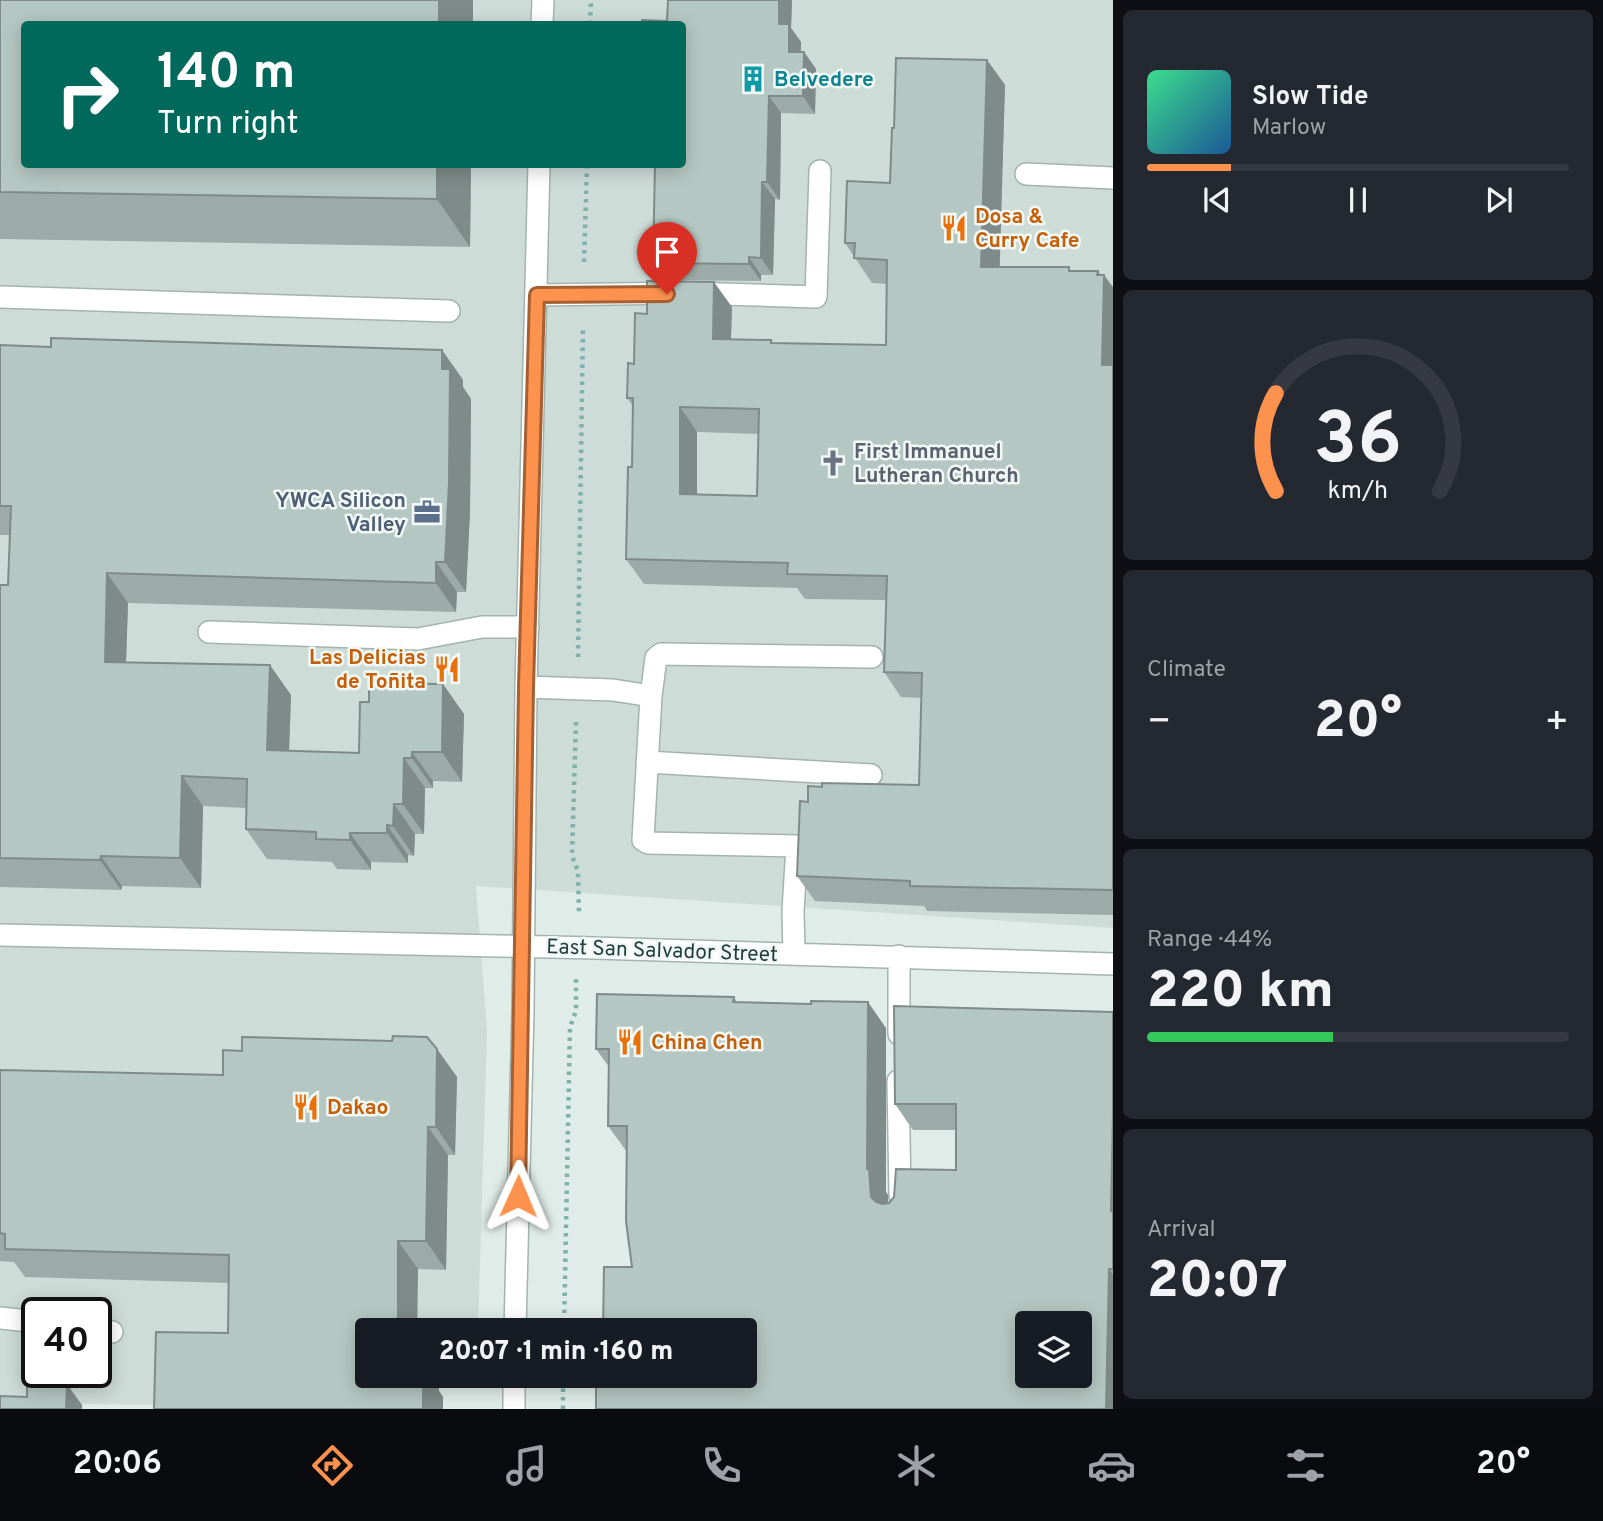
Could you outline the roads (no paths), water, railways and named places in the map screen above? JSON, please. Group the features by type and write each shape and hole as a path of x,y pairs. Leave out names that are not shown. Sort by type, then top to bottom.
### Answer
{"street":[{"path":"542,21 543,0"},
{"path":"515,1318 526,687 539,168"},
{"path":"537,295 689,293 816,297 820,171"},
{"path":"1026,174 1113,178"},
{"path":"0,297 449,311"},
{"path":"209,632 418,639 482,627 528,627"},
{"path":"794,954 793,911 797,846 648,843 643,840 651,696 656,658 661,654 872,657"},
{"path":"526,687 613,691 651,696"},
{"path":"647,762 871,775"},
{"name":"East San Salvador Street","path":"0,935 899,956 1113,964"},
{"path":"899,956 901,1217"},
{"path":"0,1318 21,1320"},
{"path":"514,1388 514,1409"}],"place":[{"name":"Belvedere","path":"753,79"},
{"name":"Dosa & Curry Cafe","path":"954,228"},
{"name":"First Immanuel Lutheran Church","path":"833,463"},
{"name":"YWCA Silicon Valley","path":"427,512"},
{"name":"Las Delicias de Toñita","path":"447,669"},
{"name":"China Chen","path":"630,1042"},
{"name":"Dakao","path":"306,1107"}]}
